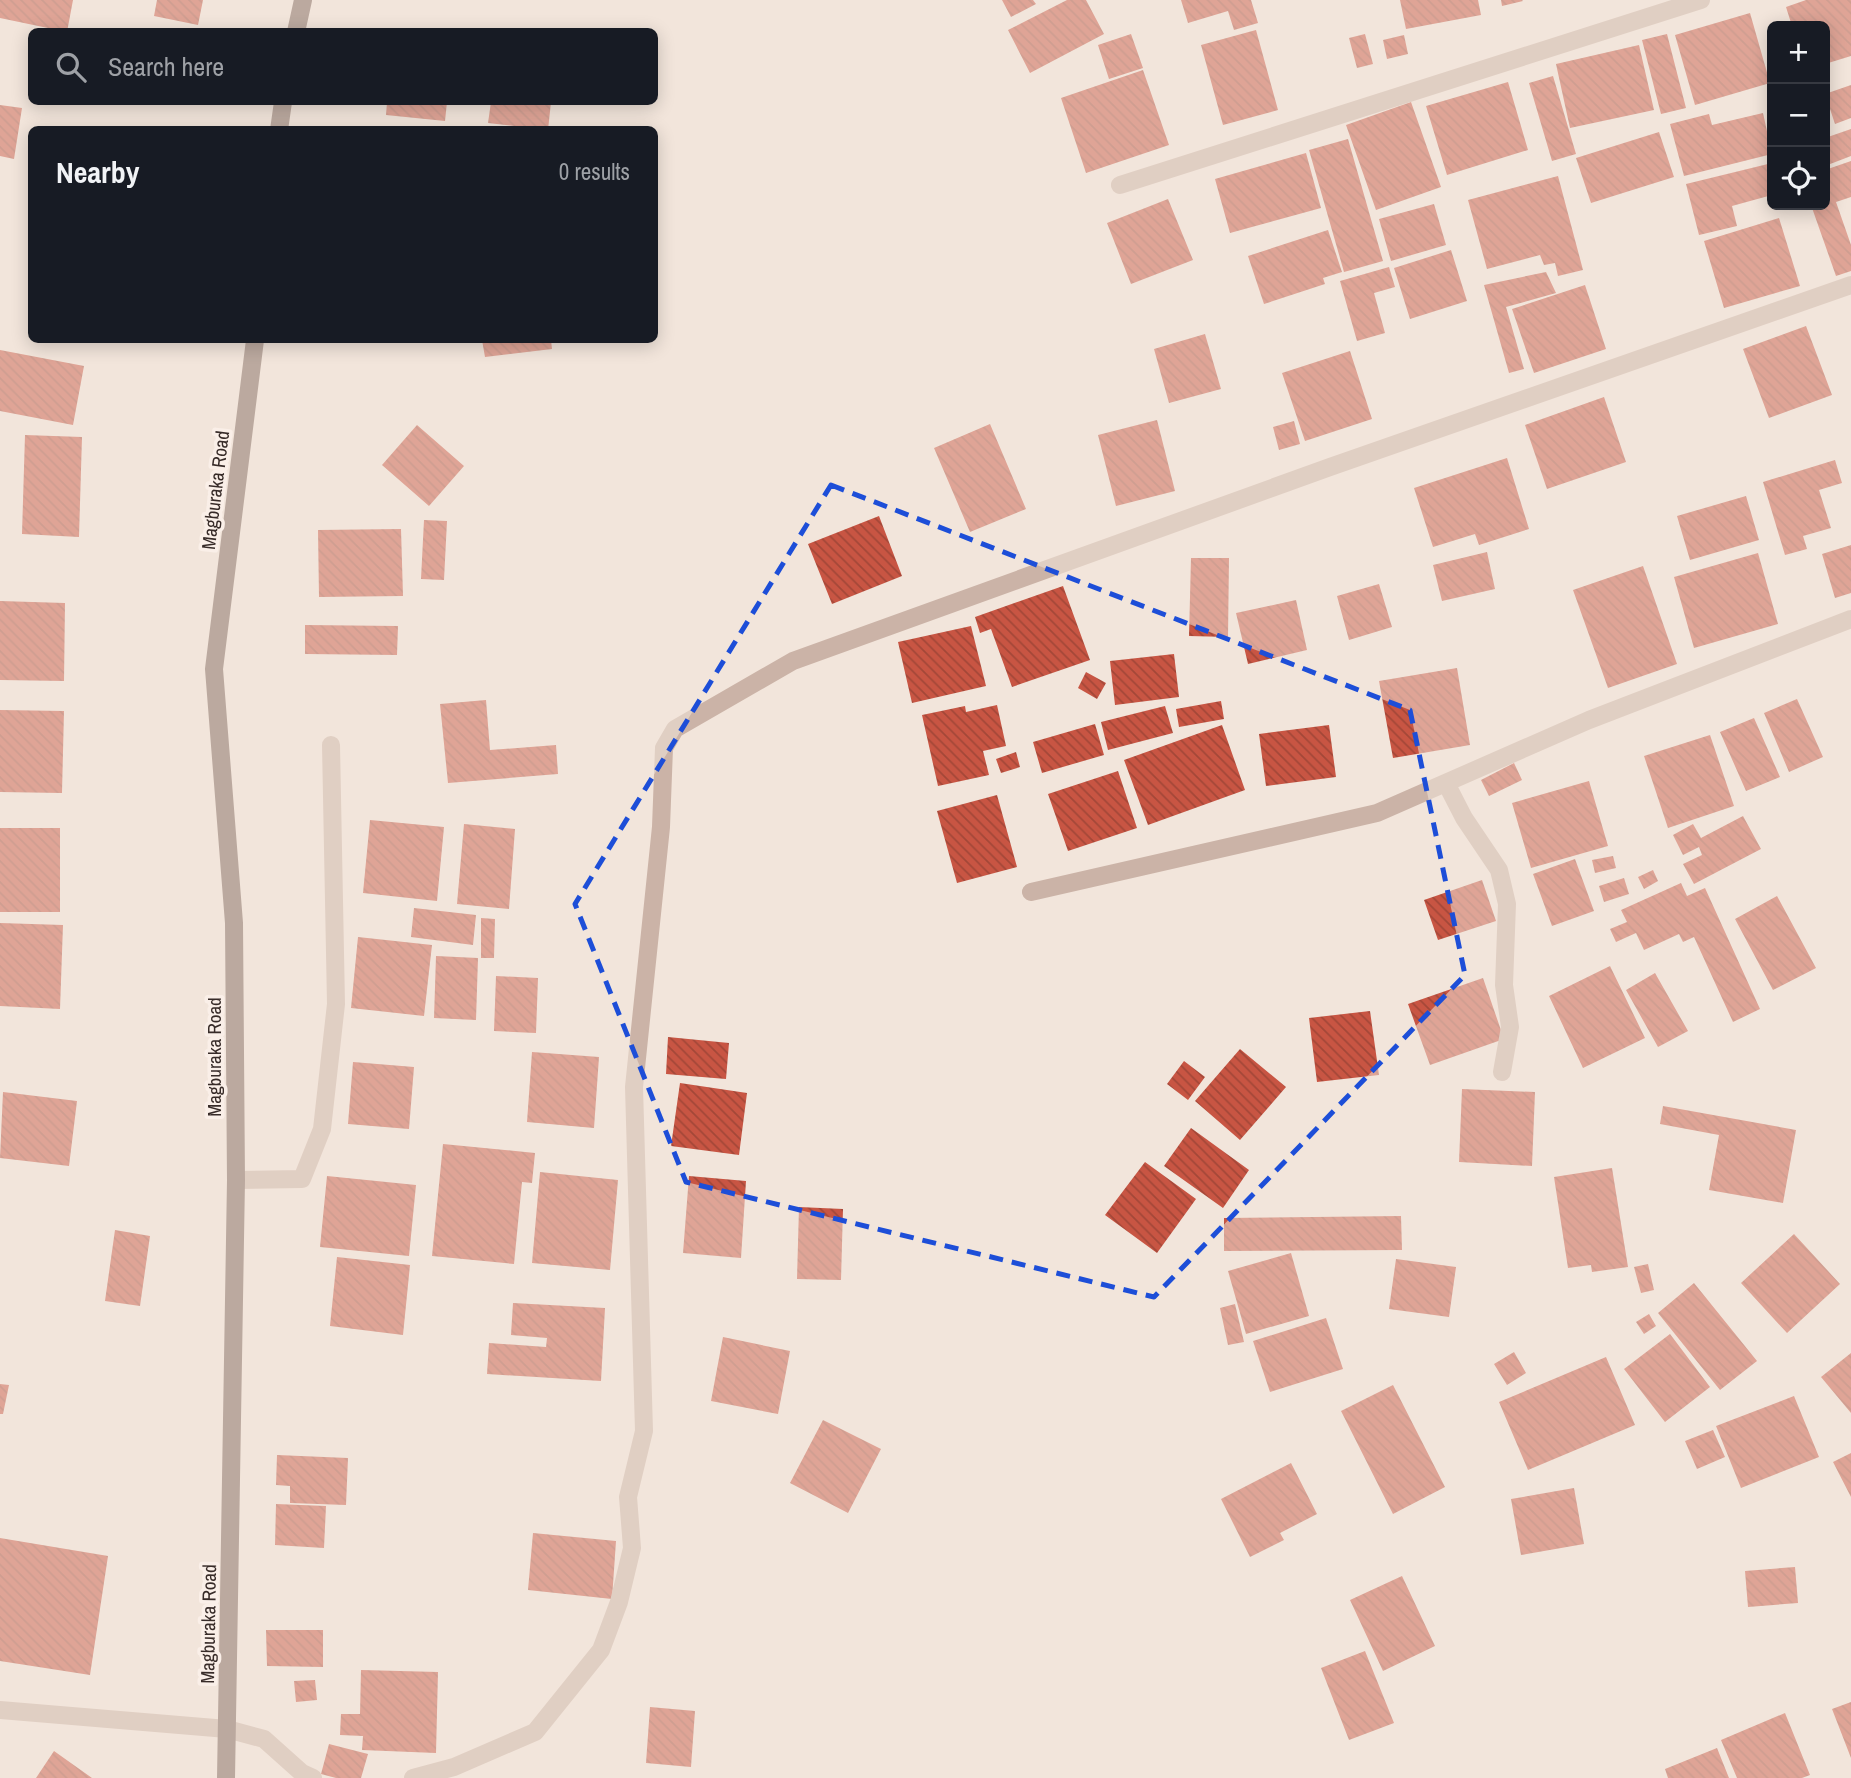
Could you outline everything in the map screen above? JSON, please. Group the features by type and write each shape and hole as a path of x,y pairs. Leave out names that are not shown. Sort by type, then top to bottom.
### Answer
{"main road":[{"path":"297,28 303,0"},
{"path":"280,126 283,105"},
{"name":"Magburaka Road","path":"226,1778 236,1180 234,923 214,669 255,343"}],"street":[{"path":"1120,185 1701,0"},
{"path":"413,1778 454,1768 536,1732 601,1650 619,1602 632,1548 628,1497 644,1431 634,1087 661,827 664,748 675,729 793,661 1330,467 1851,285"},
{"path":"1031,892 1377,813 1590,720 1851,619"},
{"path":"236,1180 302,1180 322,1129 336,1004 331,745"},
{"path":"1446,783 1464,818 1499,870 1507,904 1503,985 1510,1027 1502,1072"},
{"path":"0,1710 227,1728 264,1739 302,1773 313,1778"}],"highlighted area":[{"path":"831,485 1410,710 1465,975 1154,1297 686,1182 575,904"}],"building":[{"path":"0,0 73,0 68,28 48,28 0,18"},
{"path":"157,0 203,0 198,25 154,16"},
{"path":"1002,0 1033,0 1036,4 1011,17"},
{"path":"1067,0 1086,0 1104,34 1030,73 1008,30"},
{"path":"1181,0 1251,0 1258,23 1234,30 1228,11 1188,23"},
{"path":"1400,0 1478,0 1481,15 1406,29"},
{"path":"1501,0 1522,0 1523,1 1502,6"},
{"path":"1806,0 1851,0 1851,56 1830,62 1830,21 1790,21 1786,7"},
{"path":"1750,13 1767,72 1767,84 1695,105 1675,35"},
{"path":"1256,30 1278,110 1223,125 1201,45"},
{"path":"1131,34 1143,68 1109,79 1098,45"},
{"path":"1365,34 1373,64 1357,68 1349,38"},
{"path":"1667,34 1686,108 1661,114 1642,40"},
{"path":"1404,35 1408,54 1387,59 1383,40"},
{"path":"1639,45 1654,110 1570,128 1556,64"},
{"path":"1143,70 1169,145 1086,173 1061,98"},
{"path":"1553,76 1576,154 1552,161 1529,83"},
{"path":"1508,82 1528,150 1447,175 1426,106"},
{"path":"1851,85 1851,118 1835,124 1830,109 1830,92"},
{"path":"1411,102 1441,187 1376,210 1346,125"},
{"path":"0,105 22,108 14,159 0,156"},
{"path":"387,105 447,105 445,121 386,115"},
{"path":"491,105 551,105 548,126 488,123"},
{"path":"1763,113 1767,131 1767,155 1684,176 1670,124 1709,114 1712,125"},
{"path":"1851,129 1851,156 1830,164 1830,136"},
{"path":"1659,132 1674,177 1591,203 1576,158"},
{"path":"1348,139 1383,261 1344,272 1309,150"},
{"path":"1306,153 1321,208 1230,233 1215,179"},
{"path":"1851,161 1851,197 1836,202 1851,245 1851,271 1836,276 1813,210 1830,210 1830,168"},
{"path":"1767,164 1767,196 1732,206 1737,226 1699,235 1686,184"},
{"path":"1558,176 1583,270 1558,276 1555,263 1544,265 1540,255 1487,269 1468,200"},
{"path":"1168,199 1193,260 1131,284 1107,223"},
{"path":"1434,204 1446,245 1391,261 1379,219"},
{"path":"1779,218 1800,286 1724,308 1704,241"},
{"path":"1328,230 1342,272 1323,278 1325,284 1264,304 1248,256"},
{"path":"1451,250 1467,301 1410,319 1394,268"},
{"path":"1389,267 1395,287 1374,293 1385,333 1357,341 1340,281"},
{"path":"1546,272 1556,293 1506,307 1524,369 1509,373 1484,285"},
{"path":"1585,285 1606,349 1534,373 1512,309"},
{"path":"1806,326 1832,395 1769,418 1743,349"},
{"path":"1205,334 1221,389 1169,403 1154,349"},
{"path":"483,343 551,343 552,349 485,357"},
{"path":"0,350 84,366 73,425 0,411"},
{"path":"1350,351 1372,419 1305,441 1282,373"},
{"path":"1604,397 1626,462 1547,489 1525,425"},
{"path":"1157,420 1175,491 1116,506 1098,435"},
{"path":"1294,421 1300,444 1279,450 1273,427"},
{"path":"990,424 1026,509 970,532 934,448"},
{"path":"417,425 464,466 429,506 382,465"},
{"path":"25,435 82,437 79,537 22,534"},
{"path":"1507,458 1529,529 1479,545 1475,534 1433,547 1414,488"},
{"path":"1835,460 1842,483 1819,490 1831,528 1803,536 1807,549 1785,555 1763,482"},
{"path":"1746,496 1759,540 1690,560 1677,516"},
{"path":"879,516 902,576 832,604 808,544"},
{"path":"424,520 447,521 444,580 421,579"},
{"path":"401,529 403,596 319,597 318,530"},
{"path":"1851,545 1851,593 1835,598 1822,554"},
{"path":"1487,552 1495,589 1442,601 1433,565"},
{"path":"1758,553 1778,624 1694,648 1674,577"},
{"path":"1191,558 1229,558 1228,637 1189,636"},
{"path":"1643,566 1677,664 1608,688 1573,590"},
{"path":"1379,584 1392,627 1349,640 1337,596"},
{"path":"1063,586 1090,660 1012,687 991,629 980,633 975,617"},
{"path":"1296,600 1307,650 1248,664 1236,613"},
{"path":"0,601 65,603 64,681 0,680"},
{"path":"305,625 398,626 397,655 305,654"},
{"path":"971,626 986,686 912,703 898,642"},
{"path":"1174,654 1179,697 1115,705 1110,661"},
{"path":"1457,668 1470,745 1393,758 1379,681"},
{"path":"1086,672 1106,683 1097,699 1078,688"},
{"path":"1797,699 1823,757 1789,772 1764,713"},
{"path":"486,700 490,750 556,745 558,774 448,783 440,704"},
{"path":"1221,701 1224,719 1179,727 1176,709"},
{"path":"997,705 1006,746 983,751 989,775 938,786 922,715 965,706 966,712"},
{"path":"1165,706 1173,733 1108,750 1101,722"},
{"path":"0,710 64,711 62,793 0,792"},
{"path":"1754,718 1780,777 1746,791 1720,732"},
{"path":"1095,724 1104,755 1042,773 1033,742"},
{"path":"1222,725 1245,790 1148,825 1124,760"},
{"path":"1329,725 1336,777 1266,786 1259,734"},
{"path":"1710,735 1734,806 1668,828 1644,756"},
{"path":"1016,752 1020,767 1001,773 996,759"},
{"path":"1514,763 1522,780 1489,796 1481,780"},
{"path":"1118,771 1137,828 1068,851 1048,794"},
{"path":"1589,781 1608,846 1531,868 1512,803"},
{"path":"997,795 1017,867 957,883 937,811"},
{"path":"1743,816 1761,849 1694,884 1683,864 1702,855 1699,847 1683,855 1673,835 1693,824 1701,838"},
{"path":"370,820 444,827 437,901 363,893"},
{"path":"464,824 515,829 509,909 457,904"},
{"path":"0,828 60,828 60,912 0,912"},
{"path":"1613,856 1616,868 1595,873 1592,860"},
{"path":"1575,859 1594,911 1552,926 1533,874"},
{"path":"1653,870 1658,881 1644,889 1638,877"},
{"path":"1624,878 1629,894 1604,902 1599,886"},
{"path":"1482,880 1496,921 1438,940 1424,900"},
{"path":"1681,883 1687,896 1705,888 1760,1009 1733,1022 1694,937 1683,942 1679,934 1644,950 1636,933 1616,942 1610,929 1627,922 1621,910"},
{"path":"1777,896 1816,968 1773,990 1735,919"},
{"path":"414,908 476,915 473,945 411,937"},
{"path":"481,918 495,919 494,958 481,958"},
{"path":"0,923 63,925 60,1009 0,1006"},
{"path":"358,937 432,945 424,1016 351,1008"},
{"path":"436,956 478,958 476,1020 434,1018"},
{"path":"1610,966 1645,1038 1583,1068 1549,996"},
{"path":"1655,973 1688,1031 1658,1047 1626,990"},
{"path":"496,976 538,978 536,1033 494,1031"},
{"path":"1483,978 1504,1039 1430,1065 1408,1004"},
{"path":"1370,1011 1379,1075 1317,1082 1309,1018"},
{"path":"668,1037 729,1043 726,1079 666,1074"},
{"path":"1240,1049 1286,1087 1240,1140 1195,1101"},
{"path":"532,1052 599,1057 594,1128 527,1122"},
{"path":"1184,1061 1205,1077 1188,1100 1167,1084"},
{"path":"353,1062 414,1067 409,1129 348,1124"},
{"path":"680,1083 747,1093 739,1155 671,1146"},
{"path":"1462,1089 1535,1092 1532,1166 1459,1162"},
{"path":"3,1092 77,1101 69,1166 0,1158"},
{"path":"1663,1106 1796,1130 1783,1203 1709,1190 1719,1135 1660,1124"},
{"path":"1191,1128 1249,1170 1223,1208 1164,1166"},
{"path":"443,1144 535,1153 532,1183 522,1182 514,1264 432,1256"},
{"path":"1145,1162 1196,1199 1157,1253 1105,1215"},
{"path":"1612,1168 1628,1267 1592,1272 1591,1265 1568,1268 1554,1177"},
{"path":"540,1172 618,1180 610,1270 532,1263"},
{"path":"327,1176 416,1185 409,1256 320,1247"},
{"path":"689,1176 746,1181 741,1258 683,1253"},
{"path":"799,1207 843,1209 841,1280 797,1279"},
{"path":"1401,1216 1402,1250 1224,1251 1224,1218"},
{"path":"115,1230 150,1236 140,1306 105,1301"},
{"path":"1794,1234 1840,1284 1787,1333 1741,1283"},
{"path":"1291,1253 1309,1316 1246,1334 1228,1271"},
{"path":"337,1257 410,1265 403,1335 330,1326"},
{"path":"1396,1259 1456,1267 1449,1317 1389,1309"},
{"path":"1648,1264 1654,1290 1641,1293 1634,1267"},
{"path":"1694,1283 1757,1361 1720,1390 1658,1313"},
{"path":"513,1303 605,1308 601,1381 487,1374 489,1343 546,1347 547,1338 511,1335"},
{"path":"1235,1304 1244,1342 1228,1345 1220,1308"},
{"path":"1649,1314 1656,1326 1644,1334 1636,1322"},
{"path":"1326,1318 1343,1369 1270,1392 1253,1341"},
{"path":"1670,1334 1710,1387 1665,1422 1624,1369"},
{"path":"723,1337 790,1351 778,1414 711,1401"},
{"path":"1514,1352 1526,1373 1507,1385 1494,1364"},
{"path":"1851,1353 1851,1413 1821,1377"},
{"path":"1606,1357 1635,1425 1528,1470 1499,1402"},
{"path":"0,1384 9,1385 3,1414 0,1414"},
{"path":"1393,1385 1445,1487 1393,1514 1341,1411"},
{"path":"1794,1396 1819,1457 1741,1488 1716,1426"},
{"path":"823,1420 881,1449 848,1513 790,1483"},
{"path":"1713,1430 1725,1457 1697,1469 1685,1441"},
{"path":"1851,1453 1851,1497 1833,1462"},
{"path":"277,1455 348,1458 346,1505 290,1503 290,1486 276,1485"},
{"path":"1291,1463 1317,1514 1280,1533 1284,1540 1250,1557 1221,1499"},
{"path":"1574,1488 1584,1544 1521,1555 1511,1499"},
{"path":"276,1504 326,1506 324,1548 275,1545"},
{"path":"533,1533 616,1541 612,1599 528,1590"},
{"path":"0,1538 108,1556 90,1675 0,1661"},
{"path":"1795,1567 1798,1603 1748,1607 1745,1571"},
{"path":"1402,1576 1435,1646 1383,1671 1350,1600"},
{"path":"266,1630 323,1630 323,1667 267,1666"},
{"path":"1365,1651 1394,1723 1349,1740 1321,1668"},
{"path":"361,1670 438,1672 436,1753 362,1750 363,1736 340,1735 341,1714 360,1714"},
{"path":"315,1680 317,1700 296,1702 294,1681"},
{"path":"1851,1702 1851,1758 1832,1709"},
{"path":"650,1707 695,1711 691,1767 646,1763"},
{"path":"1785,1713 1810,1775 1802,1778 1737,1778 1721,1740"},
{"path":"329,1744 368,1754 361,1778 336,1778 321,1774"},
{"path":"1717,1748 1729,1778 1668,1778 1665,1769"},
{"path":"54,1751 92,1778 36,1778"}]}
